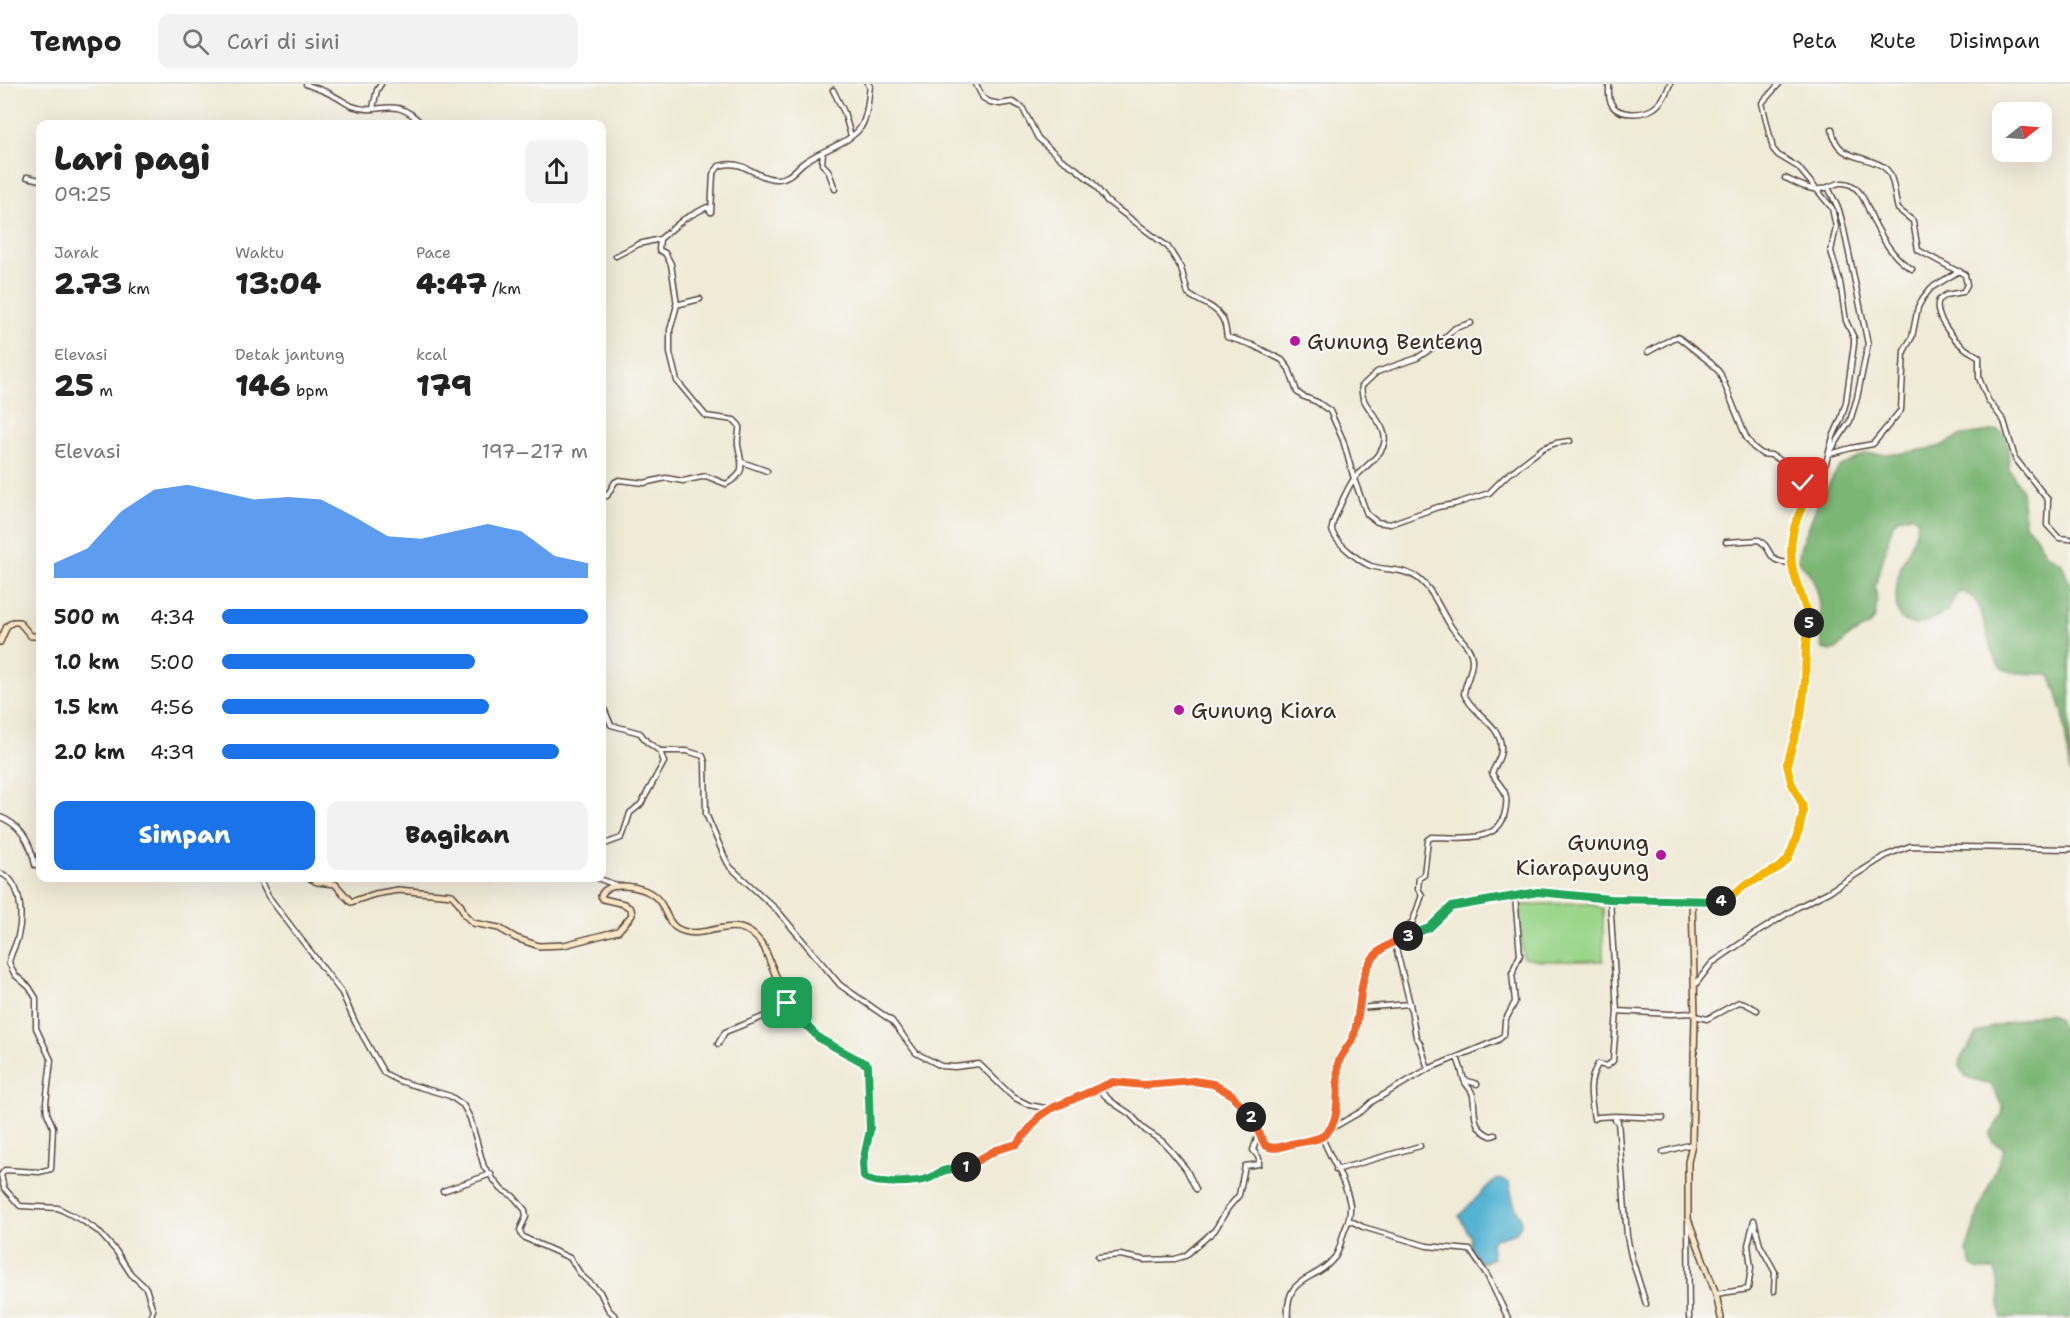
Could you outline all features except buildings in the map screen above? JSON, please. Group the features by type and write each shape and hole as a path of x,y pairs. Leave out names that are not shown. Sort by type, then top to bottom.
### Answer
{"street":[{"path":"306,84 329,93 353,107 402,109 418,120"},
{"path":"372,108 381,84"},
{"path":"616,256 632,247 660,239 692,214 706,207 711,212 713,174 719,166 741,165 770,178 781,179 790,175 804,162 851,136 863,123 869,95 870,86 868,84"},
{"path":"976,84 983,98 990,102 1000,104 1012,102 1022,107 1038,138 1062,160 1092,182 1107,201 1168,247 1181,268 1188,294 1209,305 1221,316 1226,326 1227,337 1252,345 1283,361 1289,369 1300,396 1317,402 1331,413 1343,440 1367,514 1377,522 1390,524 1438,507 1489,493 1505,477 1543,448 1560,441 1570,441"},
{"path":"1609,84 1611,105 1629,114 1653,109 1670,84"},
{"path":"1779,84 1762,103 1771,147 1778,155 1797,167 1832,208 1836,227 1831,251 1840,282 1846,321 1854,338 1846,402 1829,453"},
{"path":"833,90 844,112 851,136"},
{"path":"1833,129 1837,142 1845,151 1864,160 1878,163 1888,170 1896,192 1898,209 1913,221 1918,250 1965,275 1968,283 1963,292 1946,295 1936,304 1940,317 1956,339 1978,357 1979,378 1988,400 2004,421 2015,458 2048,500 2047,525 2060,538 2070,539"},
{"path":"823,151 822,164 828,170 835,189"},
{"path":"27,177 36,179"},
{"path":"1785,178 1816,189 1842,182 1852,186 1860,194 1888,246 1900,262 1912,269"},
{"path":"1394,940 1429,928 1451,907 1543,892 1610,899 1727,900 1742,887 1780,867 1788,859 1799,831 1803,812 1802,804 1791,782 1787,764 1801,716 1809,624 1791,563 1793,528 1829,453 1850,421 1868,344 1843,225 1828,187"},
{"path":"606,496 615,482 619,480 644,483 666,478 687,481 706,476 728,484 738,474 742,462 738,442 739,425 734,420 706,416 677,381 670,353 670,330 677,305 671,264 665,253 659,250 660,239"},
{"path":"1829,453 1873,444 1900,414 1904,351 1912,337 1918,307 1930,288 1957,271"},
{"path":"676,305 700,299"},
{"path":"606,881 648,892 660,903 672,924 683,930 696,932 738,927 751,932 764,947 793,1018 808,1027 820,1039 868,1065 870,1130 863,1171 864,1177 870,1181 928,1179 943,1171 965,1167 996,1150 1017,1144 1040,1116 1050,1109 1118,1082 1144,1085 1194,1081 1213,1084 1231,1094 1247,1112 1265,1145 1269,1147 1276,1148 1322,1137 1329,1130 1337,1107 1338,1062 1354,1035 1362,982 1376,954 1408,928 1415,915 1422,895 1418,889 1419,878 1424,875 1428,840 1432,837 1466,837 1493,832 1502,822 1507,805 1505,793 1492,772 1501,751 1499,738 1494,729 1469,705 1464,694 1472,666 1472,657 1468,648 1452,629 1433,596 1419,580 1405,572 1366,564 1340,544 1332,532 1332,524 1343,503 1346,490 1378,454 1384,443 1382,427 1361,394 1363,383 1380,370 1411,361 1424,354 1453,329 1471,323"},
{"path":"1648,352 1678,337 1711,363 1723,379 1746,437 1753,447 1762,454 1771,455 1787,464 1794,479 1811,488"},
{"path":"742,462 767,471"},
{"path":"1726,542 1759,540 1766,546 1772,558 1791,563"},
{"path":"0,642 7,626 15,621 20,622 31,636 36,636"},
{"path":"606,714 610,725 640,733 660,752 664,762 641,804 630,813 621,838 606,844"},
{"path":"660,752 687,751 703,756 706,814 726,860 777,910 840,985 890,1019 918,1054 941,1066 957,1067 979,1064 1013,1097 1029,1105 1050,1109"},
{"path":"0,817 12,822 25,836 35,865"},
{"path":"1694,986 1714,960 1887,855 1910,846 2070,849"},
{"path":"0,873 14,884 21,911 18,935 9,963 15,975 29,987 36,999 36,1028 51,1063 46,1109 53,1126 50,1170 39,1172 7,1170 1,1175 4,1188 20,1206 58,1208 98,1231 116,1251 128,1271 146,1288 153,1310 150,1318"},
{"path":"261,882 268,896 324,972 341,991 351,1015 384,1073 399,1081 450,1096 463,1105 470,1118 484,1167 501,1189 514,1197 525,1210 526,1217 520,1230 522,1236 570,1258 581,1275 597,1288 608,1309 617,1318"},
{"path":"317,882 335,884 351,902 375,894 398,890 452,895 473,923 499,928 529,944 548,946 564,945 618,931 632,915 631,909 624,904 603,899 601,896 607,888 617,885"},
{"path":"1329,1130 1338,1127 1373,1101 1428,1069 1498,1040 1504,1035 1505,1021 1515,1002 1512,973 1520,955 1515,896"},
{"path":"1610,899 1617,1011 1612,1062 1607,1066 1598,1064 1593,1070 1591,1092 1594,1119 1616,1116 1663,1118"},
{"path":"1689,1318 1688,1162 1692,1144 1695,1014 1692,901"},
{"path":"1394,940 1416,1038 1423,1050 1428,1069"},
{"path":"1617,1011 1695,1014 1707,1019 1739,1002 1757,1010"},
{"path":"1358,1008 1410,1004"},
{"path":"718,1044 725,1032 788,1007"},
{"path":"1457,1057 1464,1080 1473,1095 1473,1111 1477,1122 1485,1133 1495,1135"},
{"path":"1464,1080 1477,1084"},
{"path":"1097,1089 1131,1114 1150,1135 1163,1142 1186,1169 1197,1189"},
{"path":"1616,1116 1627,1236 1646,1304"},
{"path":"1098,1257 1119,1255 1145,1260 1175,1259 1185,1256 1215,1230 1239,1195 1245,1166 1259,1164 1253,1150 1259,1132"},
{"path":"1288,1318 1289,1296 1303,1280 1324,1268 1335,1257 1349,1220 1349,1203 1342,1180 1322,1137"},
{"path":"1663,1152 1692,1144"},
{"path":"1336,1170 1420,1146"},
{"path":"443,1191 491,1174"},
{"path":"1688,1219 1716,1294 1721,1318"},
{"path":"1349,1220 1363,1227 1428,1246 1470,1250 1487,1275 1508,1318"},
{"path":"1716,1294 1748,1289 1751,1268 1748,1245 1754,1220 1760,1245 1776,1272 1774,1291"}],"green space":[{"path":"1998,430 2005,436 2008,445 2009,469 2022,490 2025,524 2035,535 2046,554 2062,563 2070,586 2070,774 2063,713 2051,676 2012,672 2001,667 1993,653 1978,604 1973,598 1961,591 1955,596 1948,610 1930,621 1915,625 1901,620 1896,600 1898,577 1914,537 1918,520 1911,515 1898,518 1893,524 1875,587 1877,602 1875,618 1870,625 1848,637 1838,648 1831,651 1823,649 1817,590 1812,578 1798,561 1800,549 1817,505 1839,467 1866,454 1897,454 1933,448 1962,435"},
{"path":"1587,903 1603,908 1603,961 1540,961 1523,958 1518,905"},
{"path":"2040,1014 2048,1014 2059,1019 2061,1027 2070,1035 2070,1318 2001,1318 1995,1270 1979,1270 1972,1266 1967,1251 1979,1210 2004,1149 1993,1142 1990,1135 2002,1115 2003,1107 1991,1085 1965,1076 1959,1066 1960,1059 1977,1034 1992,1027"}],"water":[{"path":"1495,1179 1509,1183 1521,1225 1516,1232 1494,1239 1491,1243 1493,1258 1481,1263 1470,1249 1470,1236 1459,1216"}],"place":[{"name":"Gunung Benteng","path":"1295,341"},
{"name":"Gunung Kiara","path":"1179,710"},
{"name":"Gunung Kiarapayung","path":"1661,855"}],"route":[{"path":"787,1003 793,1018 808,1027 820,1039 868,1065 870,1130 863,1171 864,1177 870,1181 917,1181 928,1179 943,1171 965,1167 996,1150 1017,1144 1040,1116 1050,1109 1113,1082 1144,1085 1194,1081 1213,1084 1227,1091 1242,1105 1265,1145 1269,1147 1276,1148 1322,1137 1329,1130 1336,1113 1339,1058 1354,1035 1362,982 1374,956 1392,941 1429,928 1451,907 1527,893 1558,893 1610,899 1724,901 1742,887 1780,867 1788,859 1799,831 1803,812 1799,795 1791,782 1787,764 1801,716 1806,644 1809,634 1808,617 1791,563 1793,528 1811,488 1803,483"}]}
